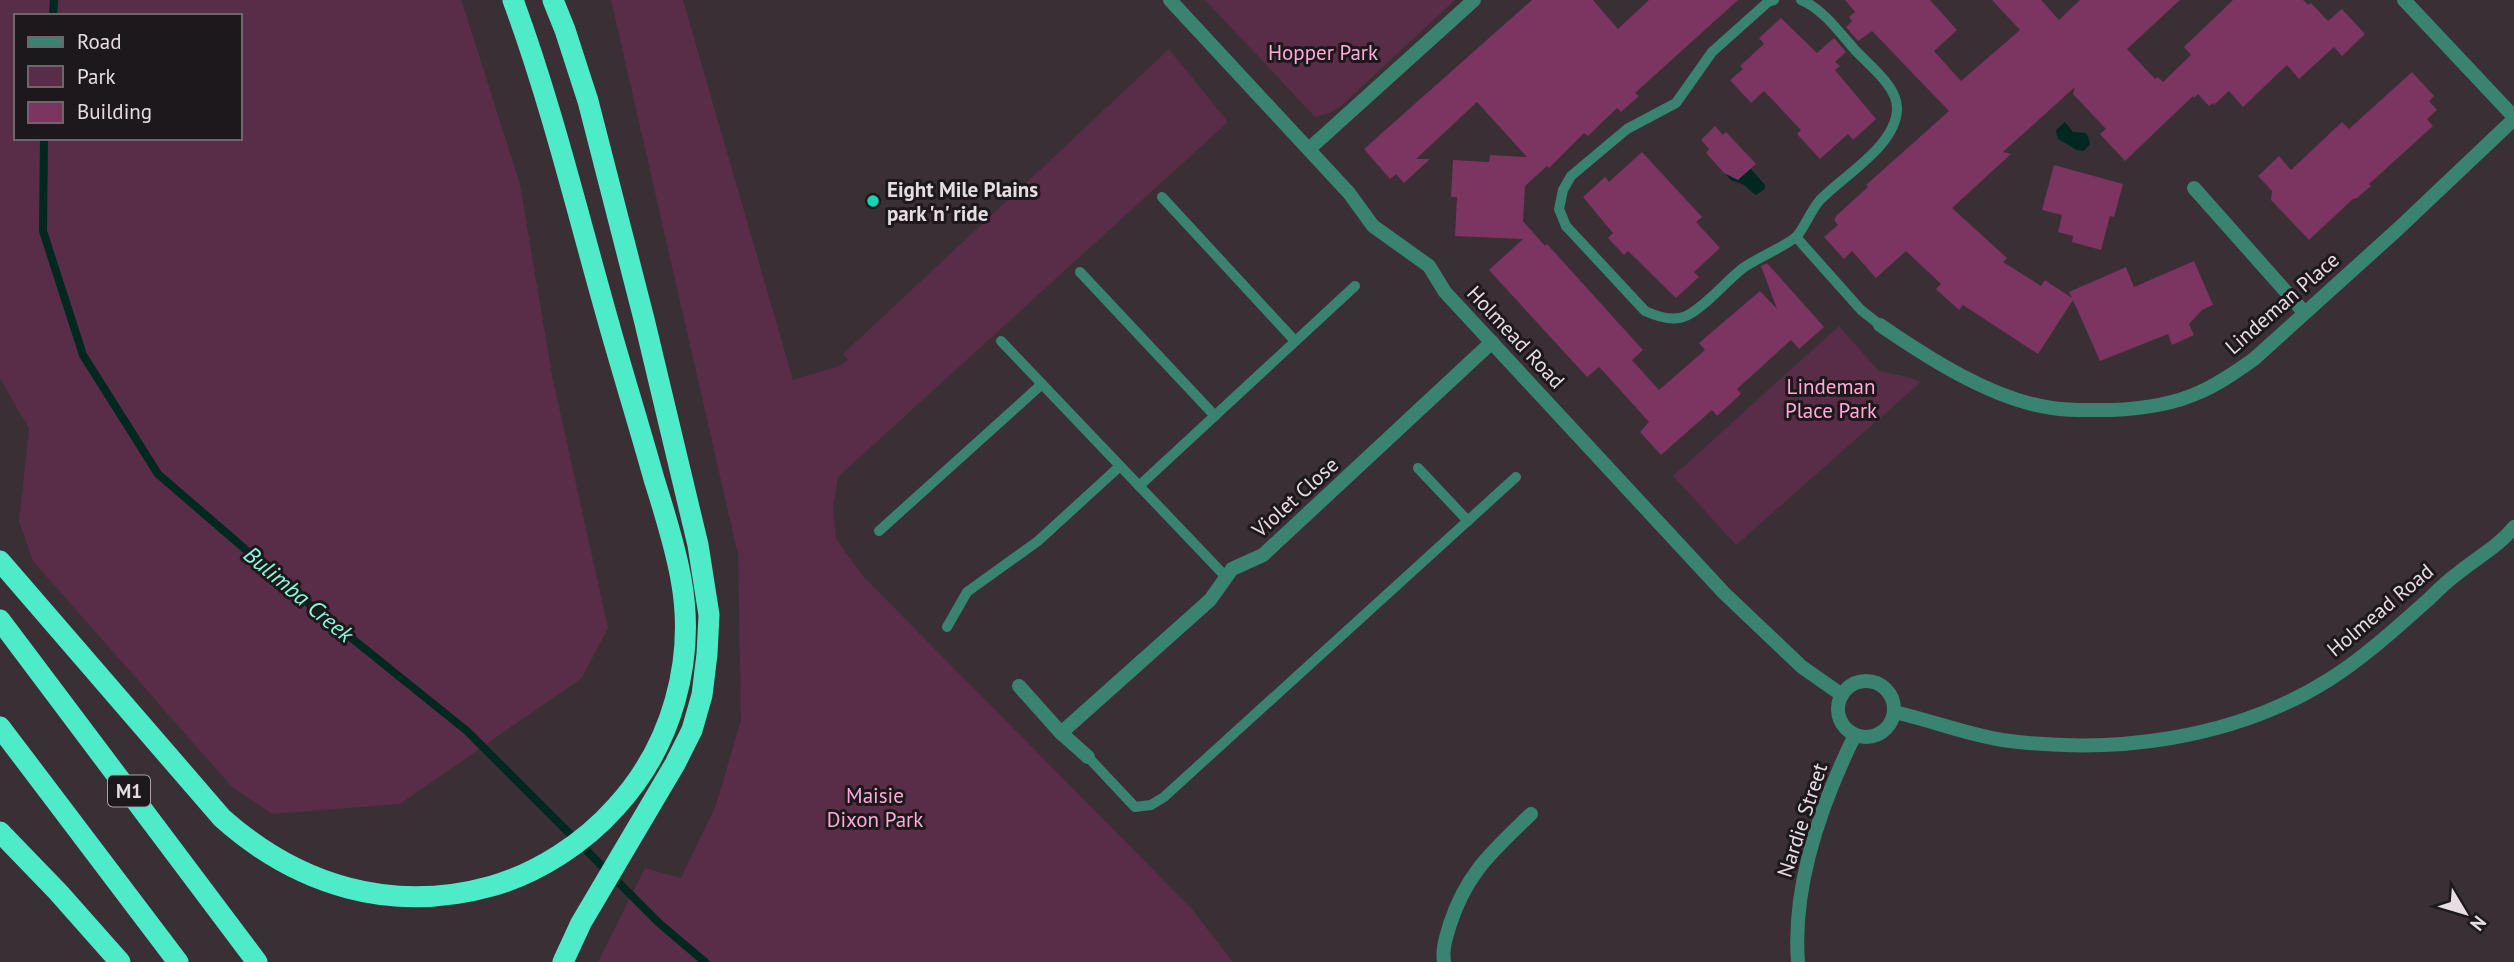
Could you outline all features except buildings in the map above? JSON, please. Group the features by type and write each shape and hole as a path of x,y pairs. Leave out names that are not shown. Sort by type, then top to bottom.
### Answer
{"highway":[{"path":"0,561 222,818 274,858 310,876 339,886 405,897 436,897 468,892 526,873 561,854 606,818 644,772 671,714 684,653 686,616 681,577 664,512 555,132 513,0"},
{"path":"553,0 588,101 644,320 698,545 709,615 702,695 692,730 675,764 581,923 563,962"},
{"name":"M1","path":"0,620 257,962"},
{"path":"0,727 178,962"},
{"path":"0,832 120,962"}],"street":[{"name":"Holmead Road","path":"1170,0 1349,193 1373,226 1429,266 1445,292 1724,593 1802,667 1842,695"},
{"path":"1308,149 1474,0"},
{"path":"2404,0 2514,118"},
{"name":"Lindeman Place","path":"1880,325 1968,378 2021,401 2049,408 2121,410 2173,402 2199,393 2229,377 2254,359 2398,229 2514,118"},
{"path":"2194,188 2304,312"},
{"name":"Violet Close","path":"1061,733 1210,600 1232,569 1263,555 1492,342"},
{"name":"Holmead Road","path":"1894,712 1999,739 2077,746 2121,745 2161,740 2241,720 2296,697 2328,680 2364,655 2456,574 2497,545 2514,527"},
{"path":"1860,681 1878,684 1891,695 1894,712 1891,722 1880,734 1865,738 1855,735 1840,721 1838,705 1842,695 1850,686 1860,681"},
{"path":"1019,686 1061,733 1087,757"},
{"name":"Nardie Street","path":"1798,962 1798,909 1804,874 1816,834 1855,735"},
{"path":"1444,962 1443,950 1458,898 1480,864 1531,814"}],"lane":[{"path":"1774,0 1768,2 1712,52 1676,103 1627,129 1571,176 1563,190 1559,209 1566,226 1645,310 1656,316 1673,318 1688,315 1742,268 1796,237 1819,201 1886,139 1896,120 1898,106 1889,87 1831,23 1801,0"},
{"path":"1162,197 1295,341"},
{"path":"1796,237 1861,310 1880,325"},
{"path":"1080,272 1214,416"},
{"path":"1139,486 1355,286"},
{"path":"1001,341 1226,577"},
{"path":"879,531 1042,384"},
{"path":"947,627 967,592 1038,541 1120,466"},
{"path":"1418,468 1468,521"},
{"path":"1087,757 1135,807 1151,805 1158,801 1516,477"}],"green space":[{"path":"0,0 461,0 520,184 552,375 608,628 582,678 400,804 272,814 232,787 33,561 19,521 29,429 0,378"},
{"name":"Maisie Dixon Park","path":"611,0 683,0 793,380 839,366 848,360 843,354 1169,49 1228,122 838,477 833,509 836,539 862,575 1192,909 1233,962 598,962 645,868 681,878 716,805 741,720 738,555"},
{"name":"Hopper Park","path":"1205,0 1455,0 1341,106 1330,113 1315,117"},
{"name":"Lindeman Place Park","path":"1839,326 1879,371 1921,382 1736,545 1673,476"}],"shaded area":[{"path":"2065,122 2073,132 2085,133 2088,136 2090,144 2084,151 2058,139 2056,130"},
{"path":"1739,155 1765,185 1765,189 1756,195 1744,185 1730,179 1725,171"}],"waterway":[{"name":"Bulimba Creek","path":"53,14 54,0"},
{"name":"Bulimba Creek","path":"44,140 43,231 83,355 158,474 303,599 467,731 659,923 705,962"}],"place":[{"name":"Eight Mile Plains park 'n' ride","path":"873,201"}]}
